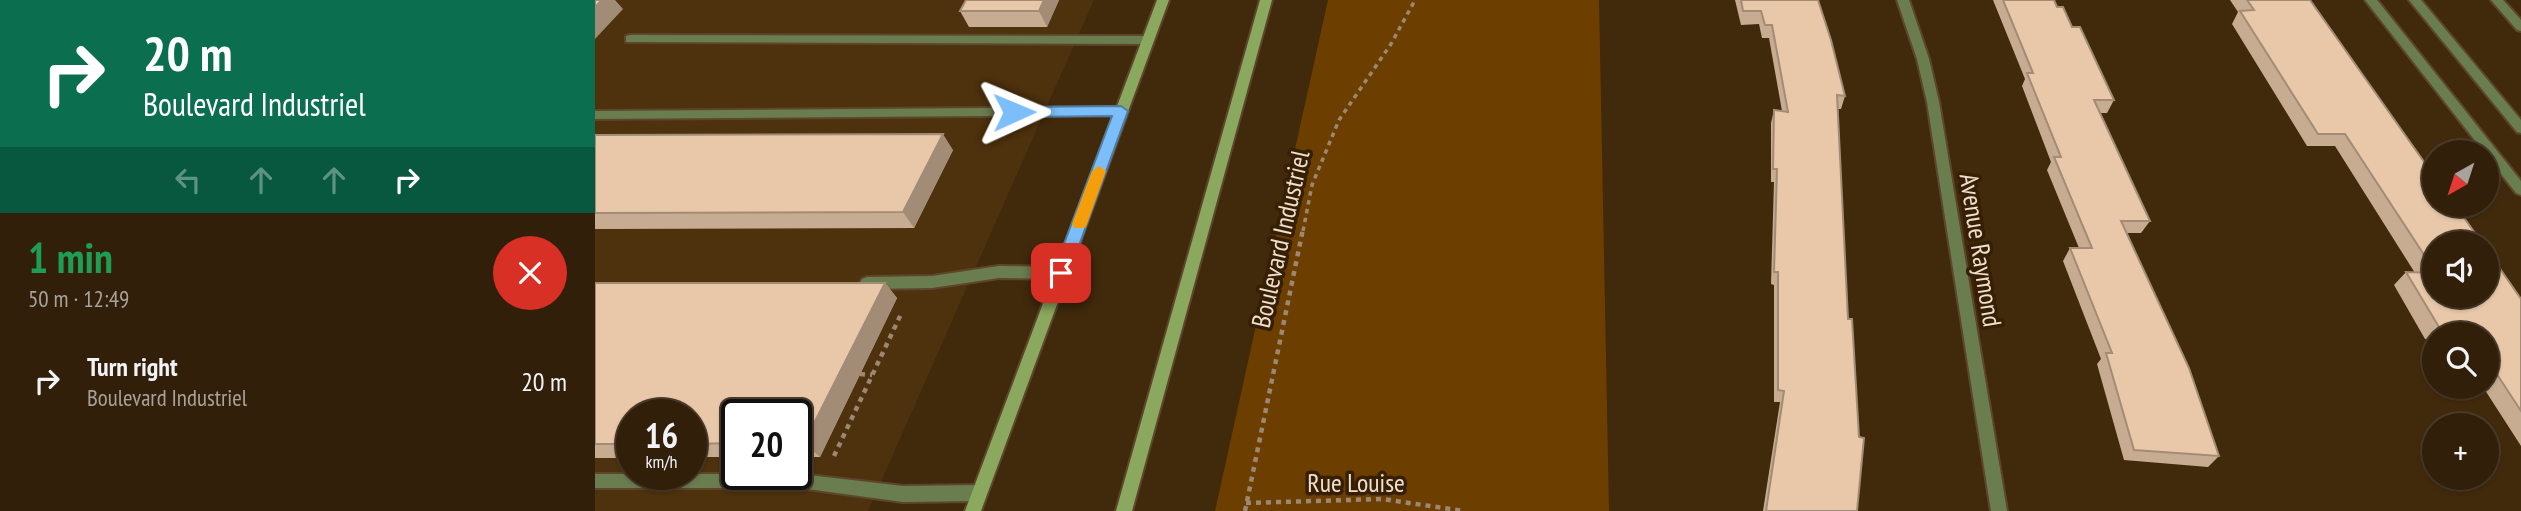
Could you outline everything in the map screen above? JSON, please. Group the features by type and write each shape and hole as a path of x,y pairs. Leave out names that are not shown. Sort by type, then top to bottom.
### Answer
{"street":[{"path":"973,511 1163,0"},
{"path":"1124,511 1266,0"},
{"name":"Avenue Raymond","path":"1903,0 1923,59 1933,102 1999,511"},
{"path":"2371,0 2521,190"},
{"path":"2415,0 2521,129"},
{"path":"2497,0 2521,27"},
{"path":"631,39 1148,40"},
{"path":"595,115 1121,111"},
{"path":"846,283 932,282 999,272 1061,273"},
{"path":"595,481 800,481 904,494 979,493"}],"path":[{"name":"Boulevard Industriel","path":"1245,511 1312,185 1339,120 1391,44 1415,0"},
{"path":"835,454 907,300"},
{"path":"860,374 872,375"},
{"name":"Rue Louise","path":"1246,503 1350,497 1392,498 1464,511"}],"shaded area":[{"path":"595,0 1094,0 868,511 595,511"},
{"path":"1328,0 1599,0 1609,511 1215,511"}],"building":[{"path":"966,0 1044,0 1039,11 960,11"},
{"path":"1741,0 1818,0 1845,96 1837,95 1848,319 1852,319 1859,437 1864,438 1857,511 1766,511 1784,391 1778,390 1778,272 1774,272 1777,169 1773,169 1774,110 1788,112 1772,25 1765,25 1761,11 1743,11"},
{"path":"2003,0 2054,0 2057,7 2063,7 2072,27 2080,27 2114,100 2094,100 2150,221 2121,221 2189,368 2219,456 2134,450 2106,353 2112,353 2070,248 2092,248 2054,157 2061,157 2027,73 2033,73"},
{"path":"2247,0 2310,0 2422,159 2422,217 2464,217 2473,231 2422,231 2422,252 2345,134 2318,134 2240,11 2254,10"},
{"path":"943,134 903,212 595,213 595,135"},
{"path":"2499,267 2521,299 2521,411 2499,377 2499,322 2436,322 2428,308 2499,308"},
{"path":"2406,272 2422,273 2422,299"},
{"path":"595,283 885,283 812,427 812,399 721,399 721,443 707,444 707,399 616,399 616,444 595,444"}],"slow traffic":[{"path":"1079,224 1099,171"}],"route":[{"path":"1014,112 1121,111 1061,273"}]}
